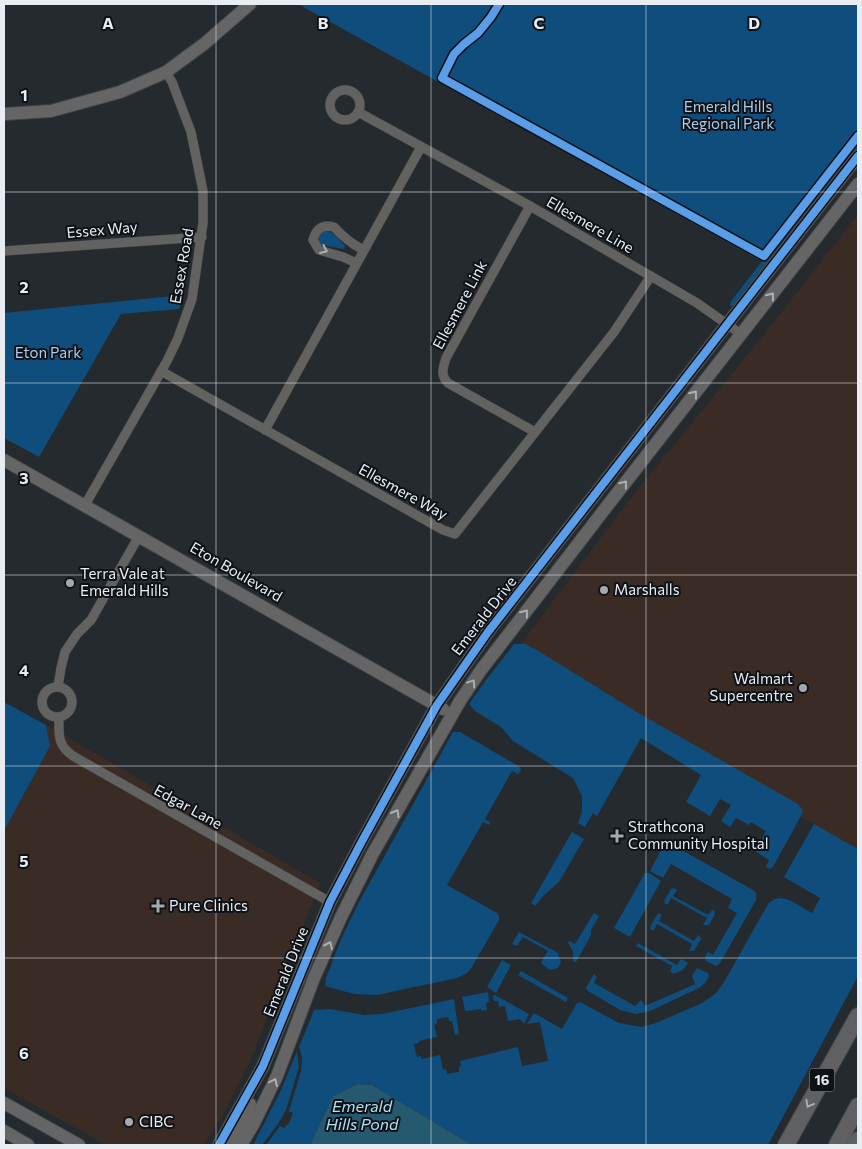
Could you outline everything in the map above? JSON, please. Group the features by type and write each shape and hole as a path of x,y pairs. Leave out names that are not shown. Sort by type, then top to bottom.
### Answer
{"highway":[{"name":"16","path":"786,1145 858,1016"},
{"path":"837,1145 858,1106"},
{"path":"855,1145 858,1140"}],"street":[{"path":"4,114 51,111 120,92 166,72 204,44 250,4"},
{"name":"Essex Road","path":"85,505 161,371 178,338 192,299 202,236 203,191 191,132 172,82 166,72"},
{"name":"Ellesmere Line","path":"358,112 530,206 697,302 741,334"},
{"path":"265,430 421,147"},
{"name":"Emerald Drive","path":"219,1145 263,1066 330,902 437,705 473,651 858,156"},
{"name":"Emerald Drive","path":"241,1145 253,1126 277,1076 314,978 341,917 372,855 452,715 481,670 858,184"},
{"name":"Ellesmere Link","path":"530,206 446,358 442,371 448,383 535,432"},
{"path":"356,263 319,250 313,240 315,232 324,226 334,227 352,244 363,250"},
{"name":"Essex Way","path":"4,250 202,236"},
{"name":"Ellesmere Way","path":"161,371 443,530 455,534 614,332 651,276"},
{"name":"Eton Boulevard","path":"4,460 452,715"},
{"path":"58,687 60,668 65,652 77,634 91,620 139,536"},
{"path":"58,687 68,690 73,704 68,713 59,717 49,715 42,702 49,689 58,687"},
{"name":"Edgar Lane","path":"59,717 60,742 62,747 73,756 330,902"},
{"path":"230,1145 248,1109 263,1066"},
{"path":"4,1103 79,1145"},
{"path":"4,1110 51,1129"},
{"path":"4,1131 28,1145"},
{"path":"16,1138 36,1145"}],"shaded area":[{"path":"858,214 858,849 513,654 630,499 766,332"},
{"path":"46,725 320,883 251,1059 221,1118 203,1145 106,1145 4,1088 4,831 50,746"}],"green space":[{"name":"Emerald Hills Regional Park","path":"298,4 858,4 858,134 759,260"},
{"path":"858,138 858,147 734,306 730,306 731,301"},
{"path":"327,230 334,234 345,246 344,249 321,245 319,236"},
{"name":"Eton Park","path":"184,295 179,309 121,314 39,457 4,438 4,313"},
{"path":"514,644 525,644 537,650 640,714 798,804 803,810 802,814 773,867 770,869 766,867 769,860 755,851 766,831 751,822 749,825 736,818 730,827 721,821 731,805 720,799 710,816 686,802 701,775 641,738 597,816 593,813 585,827 578,823 582,812 582,796 573,778 513,741 501,727 475,711 469,704"},
{"path":"4,702 46,725 50,746 4,831"},
{"path":"453,732 460,732 520,767 521,770 518,774 512,771 485,819 490,822 489,825 483,822 447,885 497,913 499,920 472,967 467,973 457,978 377,995 354,994 325,986 326,978 341,939 359,902"},
{"path":"814,824 858,849 858,976 768,1145 472,1145 372,1085 358,1084 333,1096 310,1145 266,1145 280,1126 284,1128 289,1123 293,1113 289,1111 301,1071 302,1058 299,1047 314,1010 330,1009 364,1015 382,1014 454,999 459,1034 455,1035 452,1021 449,1021 448,1017 437,1019 437,1024 434,1025 437,1037 414,1044 417,1057 421,1056 422,1059 440,1055 443,1070 446,1069 447,1074 459,1072 460,1061 518,1047 522,1066 548,1061 540,1022 527,1024 534,1013 562,1029 577,1003 580,1002 619,1023 641,1027 656,1023 702,1003 715,994 723,984 768,904 779,898 785,898 812,913 820,898 784,877"},
{"path":"572,832 584,839 559,882 535,906 531,903"},
{"path":"671,844 756,893 756,900 720,963 716,966 706,961 705,956 708,952 713,955 737,913 728,908 732,899 671,864 663,878 650,871 662,848 668,851"},
{"path":"645,873 649,873 661,881 630,937 614,928"},
{"path":"671,889 677,890 673,896 708,915 714,910 715,914 709,925 703,925 707,918 671,898 668,904 665,904 664,901"},
{"path":"594,913 599,916 591,930 591,935 576,962 573,961 573,952 568,943 569,941 575,944"},
{"path":"658,913 662,915 659,921 694,941 698,935 700,936 701,939 694,951 689,951 692,944 657,924 654,930 651,930 650,927"},
{"path":"519,932 558,953 561,962 558,968 550,970 543,965 541,962 548,951 523,937 517,946 512,944"},
{"path":"638,943 677,965 681,959 688,963 683,970 673,974 670,971 672,966 636,946"},
{"path":"502,960 511,965 496,993 487,987"},
{"path":"697,968 708,973 709,976 699,988 650,1011 636,1014 620,1010 586,988 594,974 597,977 594,983 635,1006 641,1000 645,1006 695,984 692,976"},
{"path":"521,971 568,998 566,1002 518,975"},
{"path":"488,992 489,1002 486,1003 487,1010 465,1010 462,997"},
{"path":"495,995 529,1014 524,1024 520,1019 508,1021 505,1006 499,1007 498,1001 494,1001 493,996"},
{"path":"297,1051 299,1067 286,1110 262,1145 253,1145 281,1090"}],"water":[{"name":"Emerald Hills Pond","path":"358,1084 372,1085 472,1145 310,1145 333,1096"}],"cycle path":[{"path":"499,4 478,33 454,54 442,78 764,256 858,136"},
{"path":"219,1145 263,1066 330,902 437,705 488,632 858,156"}],"place":[{"name":"Terra Vale at Emerald Hills","path":"70,583"},
{"name":"Marshalls","path":"604,590"},
{"name":"Walmart Supercentre","path":"803,688"},
{"name":"Strathcona Community Hospital","path":"617,836"},
{"name":"Pure Clinics","path":"158,906"},
{"name":"CIBC","path":"129,1122"}]}
